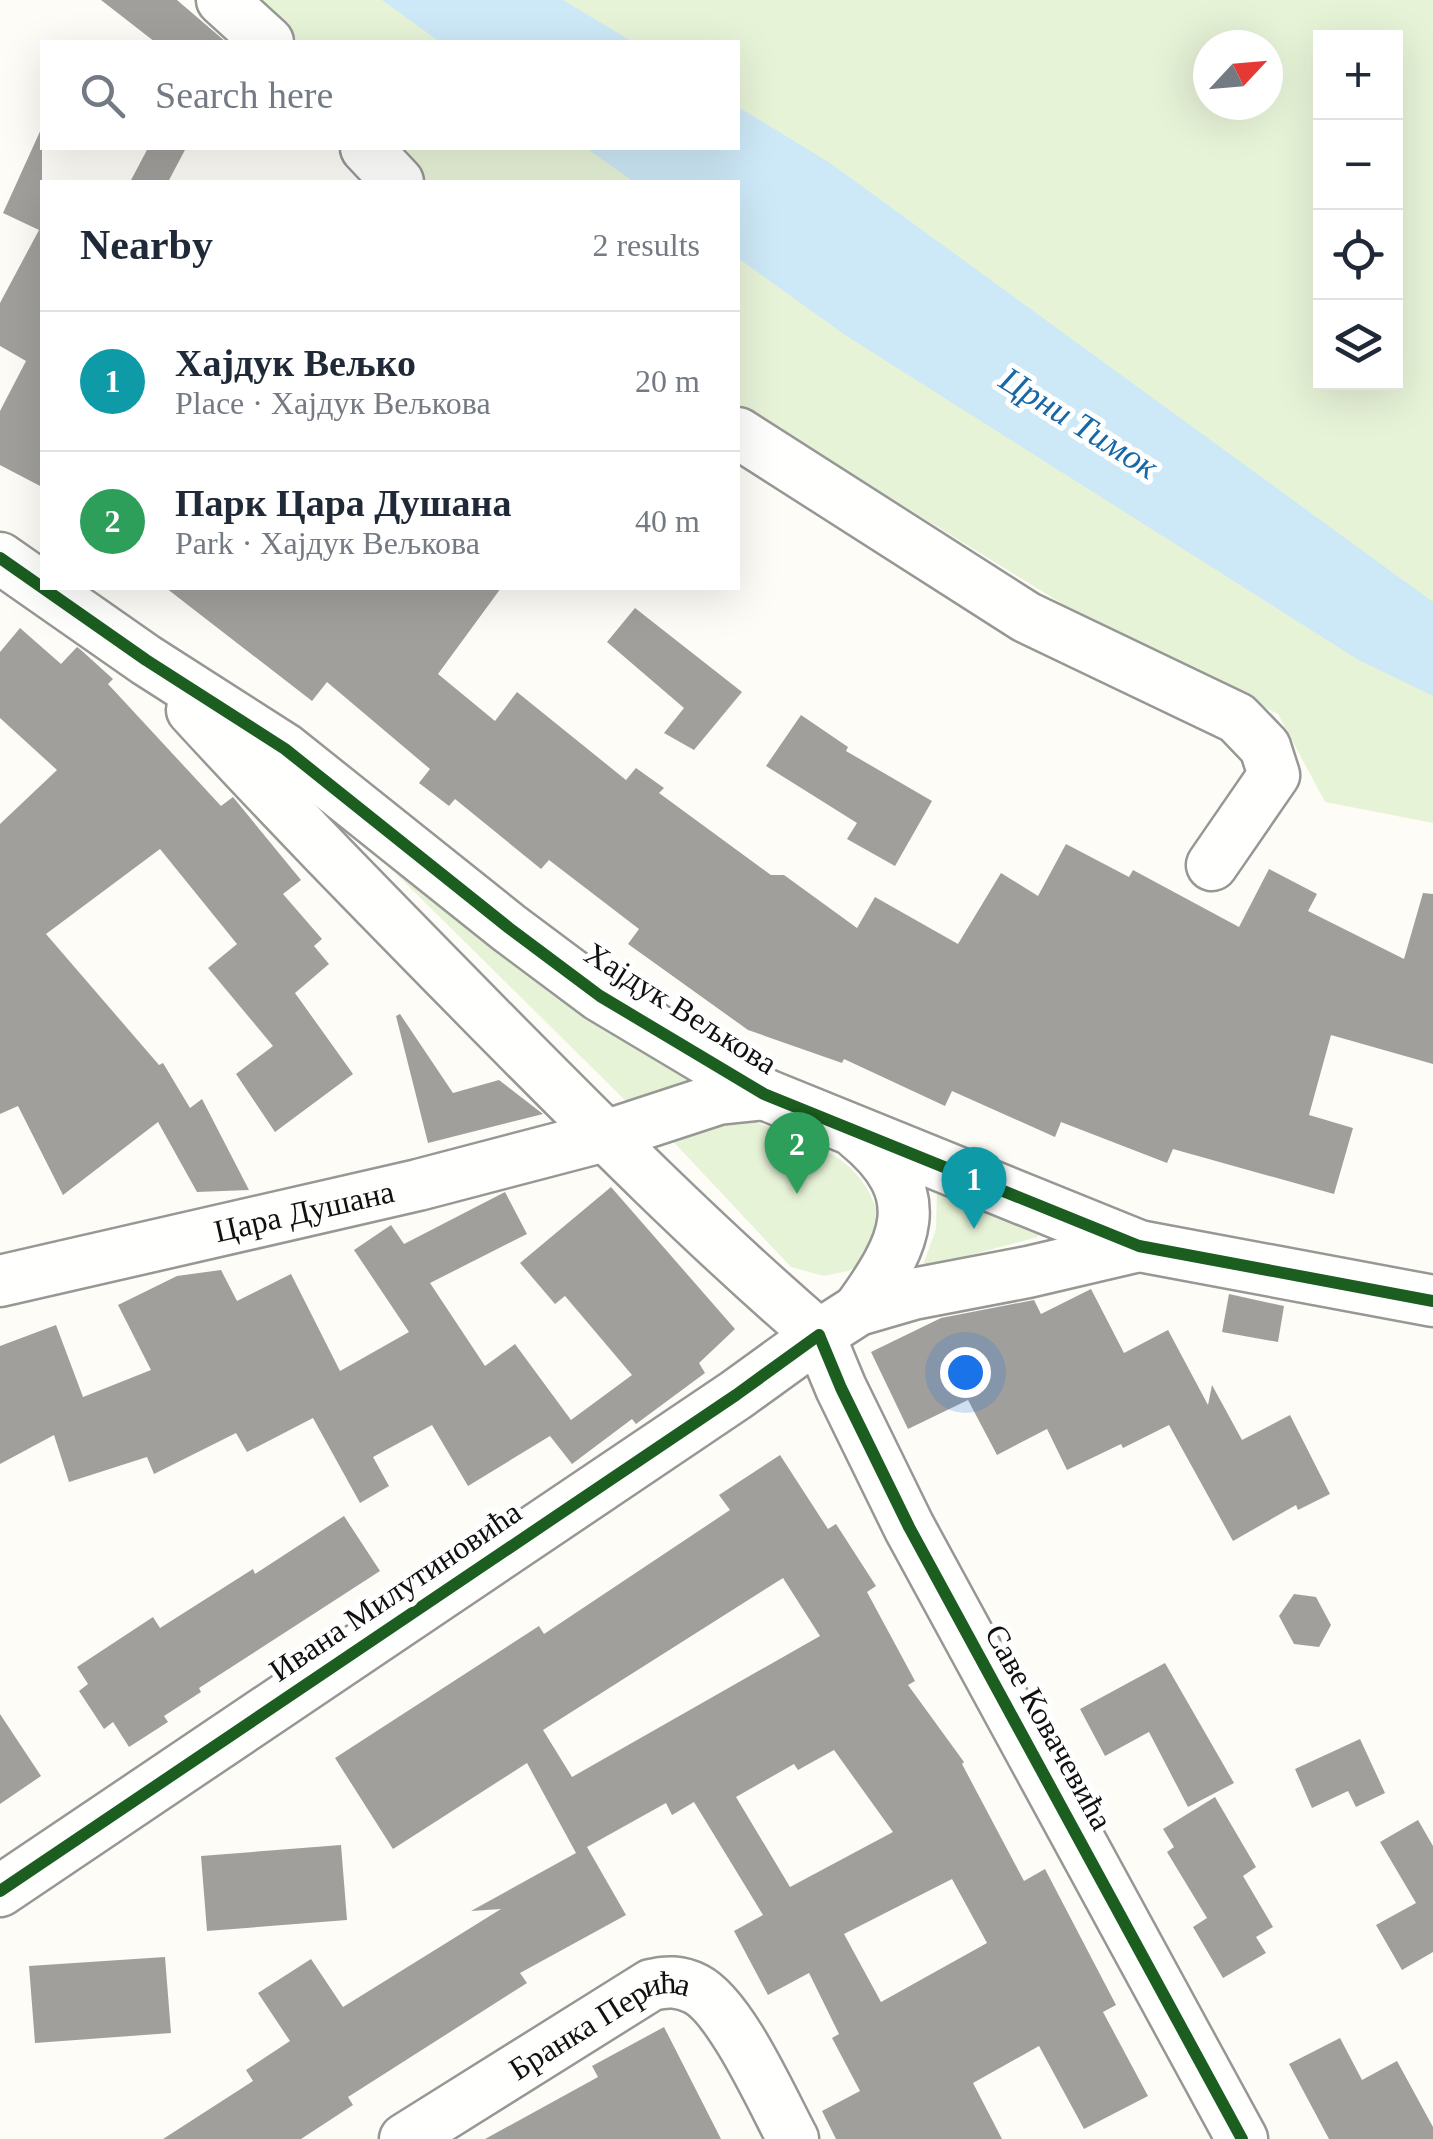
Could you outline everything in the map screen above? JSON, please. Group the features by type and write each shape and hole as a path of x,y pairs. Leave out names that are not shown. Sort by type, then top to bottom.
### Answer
{"street":[{"path":"222,0 266,40"},
{"path":"368,150 396,180"},
{"path":"740,433 1026,618 1238,718 1265,747 1274,775 1212,865"},
{"name":"Хајдук Вељкова","path":"0,558 40,586"},
{"name":"Хајдук Вељкова","path":"46,590 285,749 600,996 764,1094 1139,1246 1433,1301"},
{"name":"Хајдук Вељкова","path":"146,660 289,816 606,1136 753,1278 839,1322 913,1294 1139,1246"},
{"name":"Цара Душана","path":"0,1281 418,1185 606,1136 718,1099 764,1094"},
{"path":"839,1322 889,1268 902,1239 903,1210 898,1182 879,1152 846,1125"},
{"name":"Ивана Милутиновића","path":"0,1891 839,1322"},
{"name":"Саве Ковачевића","path":"839,1322 840,1388 909,1527 1242,2139"},
{"name":"Бранка Перића","path":"406,2139 651,1986 668,1981 700,1990 732,2026 792,2139"}],"green space":[{"path":"261,0 1433,0 1433,823 1325,802 1278,714 1061,603 740,405 740,180 417,180 391,150 740,150 740,40 296,40"},
{"path":"375,853 698,1084 630,1105"},
{"path":"748,1119 816,1146 851,1168 875,1205 882,1232 865,1261 848,1271 824,1276 791,1267 666,1134"},
{"path":"937,1188 1039,1228 1038,1237 922,1268 936,1229"}],"water":[{"path":"382,0 563,0 630,40 437,40"},
{"name":"Црни Тимок","path":"740,108 830,163 1433,602 1433,696 1357,659 845,335 740,259 740,180 631,180 589,150 740,150"}],"building":[{"path":"101,0 177,0 224,40 152,40"},
{"path":"40,131 40,486 0,465 0,411 26,361 0,346 0,303 39,230 3,213"},
{"path":"147,150 185,150 169,180 131,180"},
{"path":"169,590 500,590 438,674 495,721 517,692 626,780 636,768 664,788 659,793 771,875 784,875 857,928 875,897 958,944 1001,873 1038,896 1066,844 1129,877 1133,870 1239,927 1269,869 1317,894 1308,911 1404,959 1423,893 1433,894 1433,1064 1331,1035 1309,1115 1353,1128 1334,1194 1173,1149 1167,1163 1061,1122 1055,1137 952,1091 945,1106 844,1059 842,1063 748,1030 628,944 639,929 549,860 541,869 455,799 449,806 419,783 430,769 327,682 312,701"},
{"path":"635,608 742,692 694,750 664,733 684,708 607,642"},
{"path":"20,628 61,664 77,647 81,650 113,679 108,684 221,806 233,797 301,880 283,894 322,939 314,946 329,964 295,993 353,1074 275,1132 236,1074 273,1046 208,968 237,944 160,849 46,934 159,1065 163,1063 190,1108 202,1099 249,1190 197,1192 158,1122 63,1195 18,1106 0,1114 0,824 57,770 0,718 0,652"},
{"path":"801,715 848,747 846,751 932,801 895,866 847,839 857,823 766,766"},
{"path":"400,1014 453,1093 499,1080 543,1114 428,1143 396,1016"},
{"path":"611,1187 735,1329 699,1363 705,1373 636,1424 632,1419 572,1464 550,1436 468,1486 432,1425 373,1457 389,1486 360,1503 313,1418 247,1452 236,1433 154,1474 147,1457 69,1482 54,1435 0,1464 0,1346 56,1325 83,1397 151,1370 118,1305 177,1276 221,1270 237,1301 291,1274 340,1371 409,1332 354,1250 391,1225 404,1244 505,1192 527,1234 430,1283 485,1366 515,1344 571,1420 632,1375 565,1296 555,1304 520,1263"},
{"path":"1091,1289 1124,1353 1168,1330 1208,1405 1212,1385 1242,1440 1290,1415 1330,1494 1298,1510 1296,1505 1233,1541 1169,1425 1067,1470 1047,1429 997,1455 968,1400 908,1429 871,1352 941,1318 1034,1300 1041,1314"},
{"path":"1229,1294 1284,1306 1278,1342 1222,1332"},
{"path":"780,1455 828,1529 836,1524 876,1586 867,1592 915,1681 908,1685 964,1762 1024,1881 1045,1869 1116,2005 1103,2012 1148,2096 1084,2129 1039,2046 973,2083 1002,2139 836,2139 822,2111 860,2091 832,2038 839,2034 809,1973 768,1995 734,1931 763,1915 694,1802 672,1815 666,1803 587,1847 626,1915 520,1973 527,1983 348,2097 353,2105 301,2139 163,2139 253,2081 246,2070 290,2041 258,1993 311,1959 343,2007 501,1909 471,1911 576,1853 527,1763 393,1849 335,1758 539,1626 544,1634 730,1510 719,1495","holes":["783,1578 820,1636 572,1777 543,1730","834,1750 893,1832 790,1887 736,1797 794,1764 798,1770","952,1879 987,1943 881,2002 844,1934"]},
{"path":"344,1516 380,1571 199,1688 201,1692 164,1716 168,1722 129,1747 113,1722 104,1729 79,1691 88,1684 77,1667 153,1617 160,1628 253,1569 255,1574"},
{"path":"1294,1594 1316,1597 1331,1625 1319,1647 1294,1644 1279,1616"},
{"path":"1165,1663 1234,1783 1188,1807 1149,1732 1105,1756 1080,1709"},
{"path":"0,1714 41,1776 0,1804"},
{"path":"1360,1739 1385,1793 1356,1807 1348,1791 1312,1808 1295,1769"},
{"path":"1215,1797 1256,1867 1243,1876 1273,1927 1256,1937 1266,1953 1223,1978 1193,1927 1207,1918 1167,1852 1174,1847 1163,1829"},
{"path":"1418,1820 1433,1846 1433,1952 1402,1970 1376,1925 1416,1903 1380,1842"},
{"path":"341,1845 347,1920 207,1931 201,1856"},
{"path":"165,1957 171,2033 35,2043 29,1966"},
{"path":"664,2027 721,2139 485,2139 598,2077 592,2066"},
{"path":"1340,2038 1362,2080 1397,2061 1433,2127 1433,2139 1329,2139 1289,2064"}],"cycle path":[{"path":"0,558 40,586"},
{"path":"46,590 285,749 600,996 764,1094 1139,1246 1433,1301"},
{"path":"0,1891 736,1395 819,1335 909,1527 1242,2139"}],"place":[{"name":"Парк Цара Душана","path":"797,1194"},
{"name":"Хајдук Вељко","path":"974,1229"}]}
